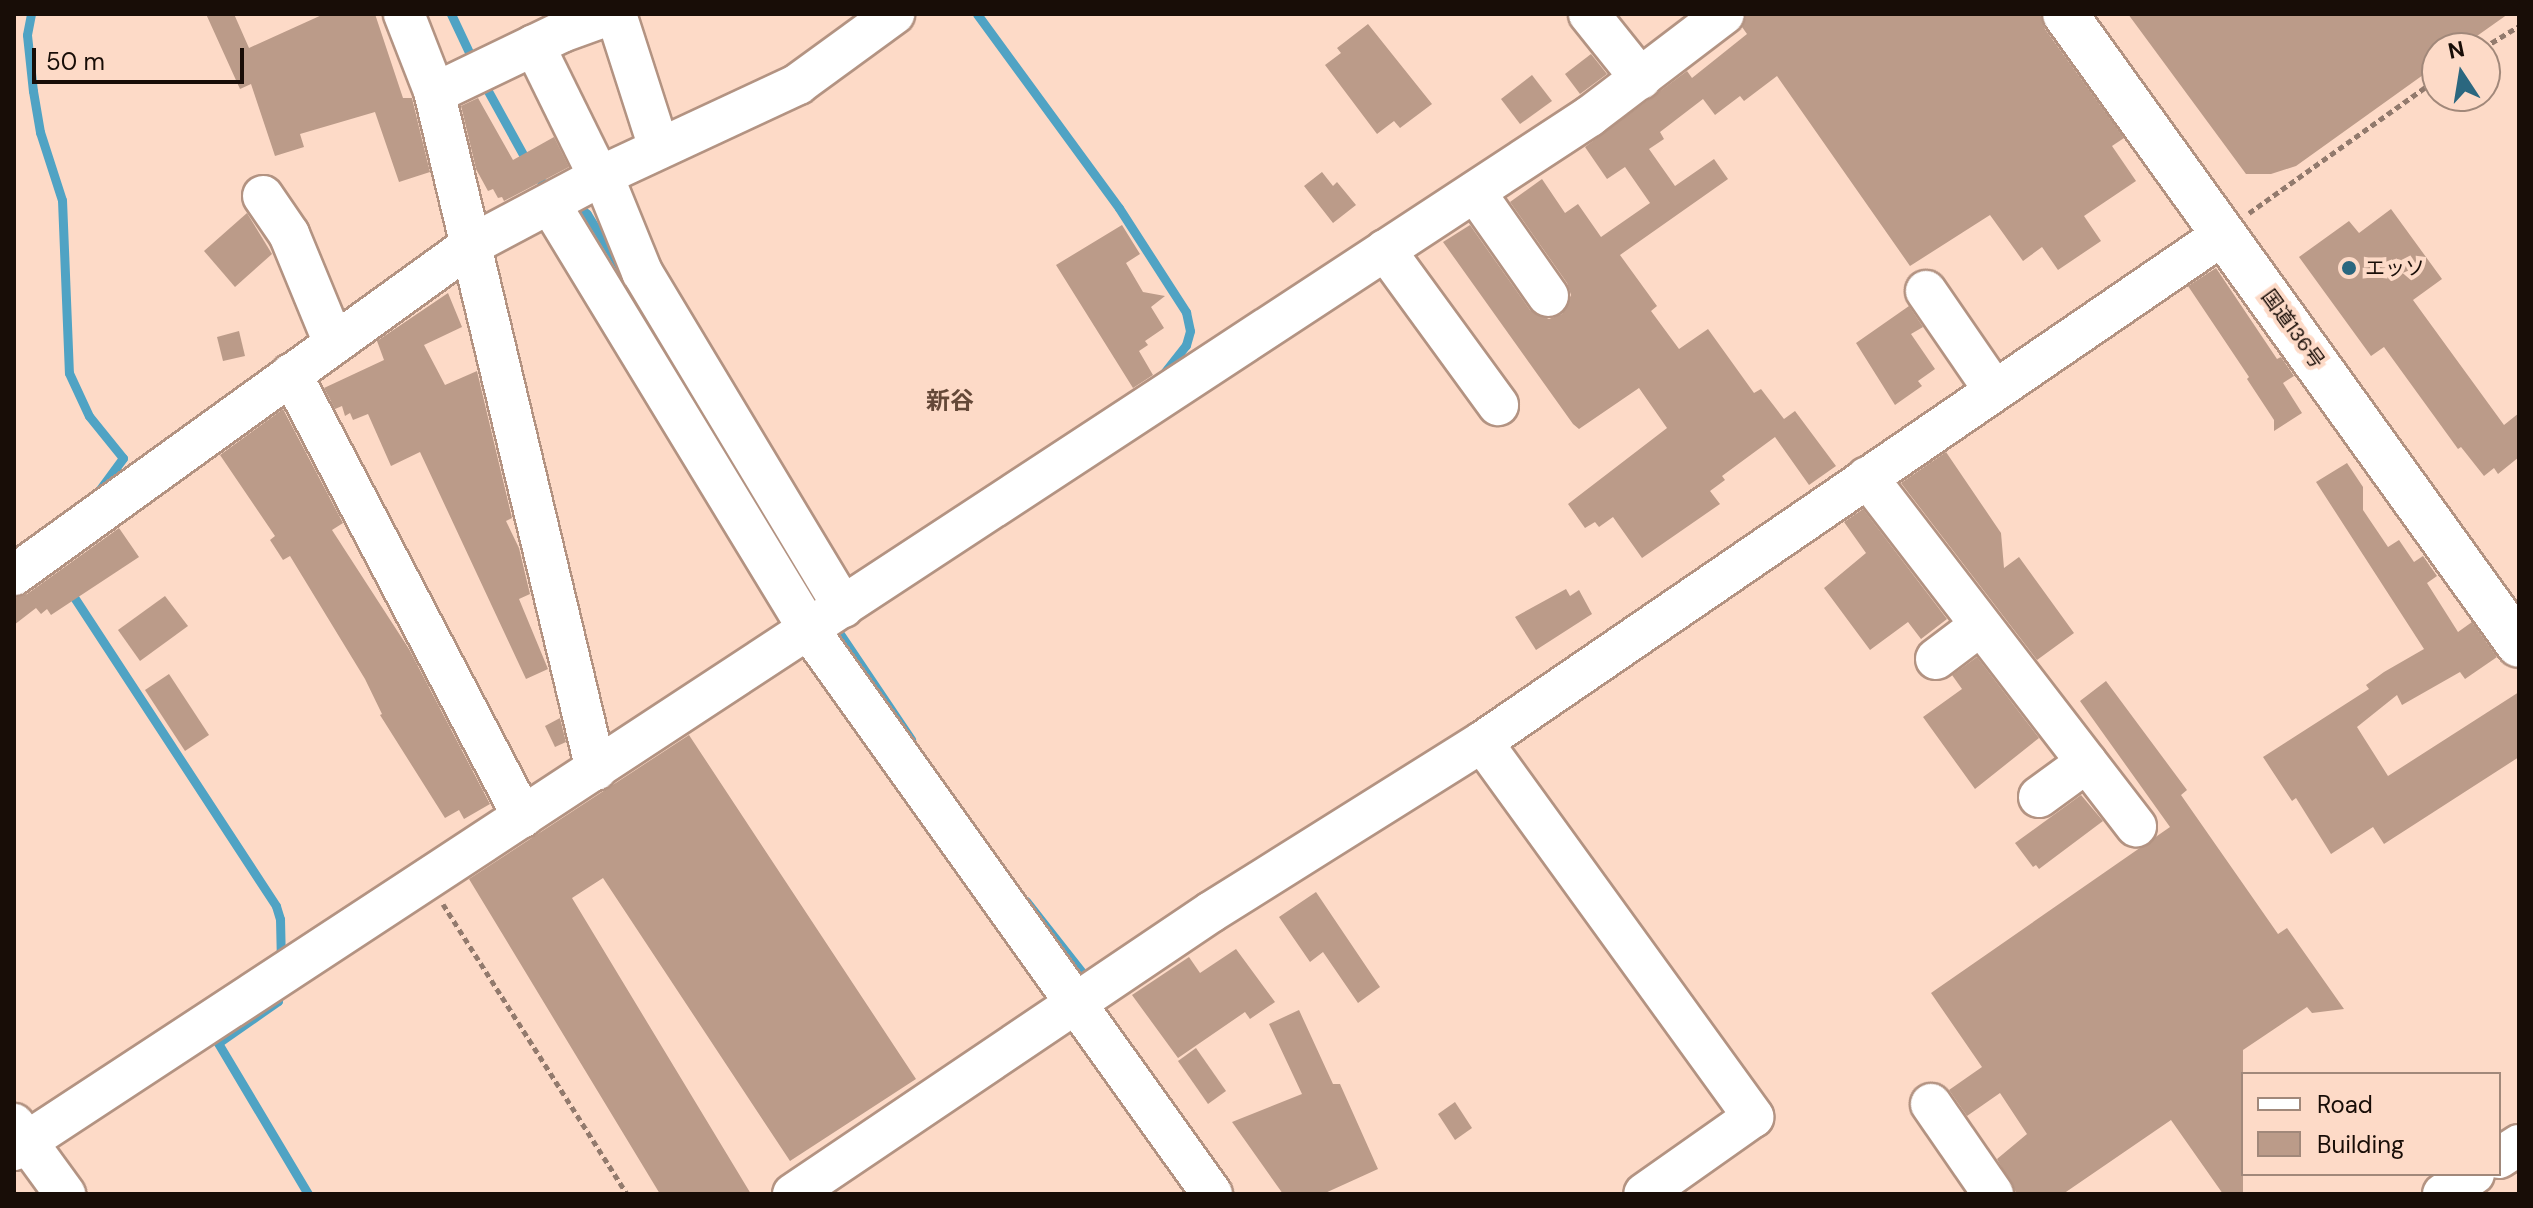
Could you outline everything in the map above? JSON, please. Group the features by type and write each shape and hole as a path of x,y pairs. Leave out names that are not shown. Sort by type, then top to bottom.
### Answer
{"highway":[{"name":"国道136号","path":"2065,14 2234,225 2514,615"},
{"name":"国道136号","path":"2099,14 2234,225"}],"street":[{"path":"404,14 435,93 596,770"},
{"path":"435,93 534,45 614,14 659,148"},
{"path":"14,575 471,245 659,148 798,84 894,14"},
{"path":"1589,14 1641,79"},
{"path":"65,1194 18,1139 596,770 1475,192 1641,79 1724,14"},
{"path":"534,45 577,189 809,630 1212,1194"},
{"path":"577,189 642,272 843,607"},
{"path":"1475,192 1548,296"},
{"path":"263,196 289,234 334,343"},
{"path":"793,1194 1211,912 1482,742 2234,225"},
{"path":"1385,250 1498,405"},
{"path":"1926,291 1994,390"},
{"path":"291,374 523,817"},
{"path":"1867,477 2136,826"},
{"path":"1936,659 1981,625"},
{"path":"1482,742 1753,1117 1644,1194"},
{"path":"2039,797 2087,762"},
{"path":"1931,1104 1993,1194"},
{"path":"2501,1157 2519,1145"},
{"path":"2443,1194 2471,1176"}],"path":[{"path":"2501,37 2519,26"},
{"path":"2234,225 2421,91"},
{"path":"426,880 627,1194"}],"building":[{"path":"206,14 234,14 249,48 324,14 375,14 403,98 412,98 430,172 399,182 375,112 300,134 304,147 275,156 251,84 240,89"},
{"path":"1747,14 2040,14 2045,29 2124,138 2112,146 2136,181 2084,216 2101,241 2058,270 2042,247 2023,261 1990,215 1910,266 1777,76 1744,101 1740,96 1715,115 1703,99 1660,132 1664,139 1649,149 1675,186 1714,159 1728,179 1620,255 1657,306 1651,311 1679,349 1708,329 1754,393 1761,389 1784,419 1795,411 1836,466 1809,485 1775,437 1722,476 1725,480 1710,491 1720,504 1642,558 1613,517 1599,527 1595,522 1585,528 1568,504 1667,428 1639,388 1579,429 1443,242 1470,225 1530,310 1549,319 1562,314 1571,295 1567,283 1510,202 1542,179 1565,213 1578,204 1601,237 1650,203 1625,167 1607,179 1585,147 1687,71 1692,78 1747,34 1742,27"},
{"path":"2128,14 2508,14 2483,32 2421,32 2421,76 2296,166 2271,174 2246,174"},
{"path":"1368,24 1432,104 1400,128 1394,121 1377,134 1325,65 1341,53 1337,48"},
{"path":"1591,54 1607,74 1580,94 1565,74"},
{"path":"1532,75 1552,101 1520,124 1501,99"},
{"path":"478,98 513,160 554,137 569,167 504,201 493,189 488,191 476,169 461,106"},
{"path":"1322,172 1333,186 1337,182 1356,205 1333,223 1304,186"},
{"path":"2391,209 2442,279 2413,300 2504,425 2519,413 2519,457 2498,474 2494,468 2484,476 2461,447 2458,449 2384,347 2371,356 2299,257 2349,221 2359,233"},
{"path":"247,213 272,254 235,287 204,251"},
{"path":"1122,225 1140,254 1126,263 1143,292 1165,296 1151,307 1164,328 1145,341 1148,345 1139,351 1153,375 1133,388 1056,265"},
{"path":"2216,268 2277,359 2281,357 2294,376 2283,383 2302,413 2274,431 2274,420 2247,379 2249,377 2188,286"},
{"path":"448,293 462,327 424,345 445,385 477,371 512,518 506,521 519,548 530,594 519,599 548,669 526,679 420,452 391,466 368,414 353,420 350,413 345,416 342,406 335,409 324,388 384,360 377,341"},
{"path":"1909,306 1923,327 1911,334 1935,369 1918,381 1922,386 1895,405 1856,343"},
{"path":"239,331 245,356 223,361 217,337"},
{"path":"283,409 343,523 332,530 409,649 490,804 464,819 459,810 445,818 380,715 365,679 290,556 283,560 270,540 275,536 220,455"},
{"path":"1946,452 2001,533 2004,568 2019,557 2074,633 2037,660 1901,483"},
{"path":"2347,463 2363,487 2363,510 2388,547 2399,540 2414,562 2423,556 2437,576 2427,583 2458,632 2472,622 2497,657 2465,679 2460,672 2402,705 2397,695 2357,727 2388,776 2519,692 2519,757 2384,844 2373,827 2331,854 2296,798 2292,801 2263,757 2369,689 2366,685 2384,672 2424,649 2316,482"},
{"path":"1863,509 1947,619 1921,639 1908,622 1870,650 1824,588 1866,553 1844,522"},
{"path":"119,528 139,557 51,615 47,609 41,614 36,608 14,625 14,598 27,594"},
{"path":"1566,589 1570,596 1579,590 1592,614 1536,650 1515,617"},
{"path":"165,596 188,626 140,661 118,630"},
{"path":"1977,657 2039,738 1975,789 1923,717 1962,689 1952,675"},
{"path":"169,674 209,735 185,751 145,690"},
{"path":"2106,681 2187,790 2181,795 2278,934 2287,928 2344,1009 2312,1013 2307,1007 2243,1050 2243,1194 2223,1194 2171,1120 2063,1194 2017,1194 1997,1159 2027,1134 2000,1093 1967,1116 1949,1090 1982,1067 1931,993 2170,827 2080,701"},
{"path":"560,718 566,742 555,747 545,726"},
{"path":"689,735 916,1079 790,1161 603,878 572,898 751,1194 660,1194 469,879"},
{"path":"2081,795 2103,821 2039,869 2036,865 2033,867 2015,843"},
{"path":"1316,892 1380,987 1358,1003 1323,952 1310,962 1279,917"},
{"path":"1236,949 1275,1002 1250,1019 1245,1012 1178,1058 1132,995 1189,957 1200,973"},
{"path":"1299,1010 1333,1084 1340,1084 1378,1169 1323,1194 1283,1194 1232,1122 1302,1094 1269,1024"},
{"path":"1196,1048 1226,1091 1208,1104 1178,1061"},
{"path":"1455,1102 1472,1128 1455,1140 1438,1114"}],"waterway":[{"path":"31,14 27,35 33,91 40,132 62,200 69,373 89,416 123,458 95,496"},
{"path":"451,14 475,65"},
{"path":"977,14 1119,208 1186,312 1190,331 1186,345 1160,378"},
{"path":"483,82 525,158 544,185 552,190"},
{"path":"575,203 587,214 621,269"},
{"path":"801,575 819,603"},
{"path":"70,591 276,906 280,919 281,962"},
{"path":"834,625 911,739"},
{"path":"1026,901 1091,984"},
{"path":"279,989 278,1001 218,1043 308,1194"}],"place":[{"name":"エッソ","path":"2349,268"}],"district":[{"name":"新谷","path":"950,401"}]}
